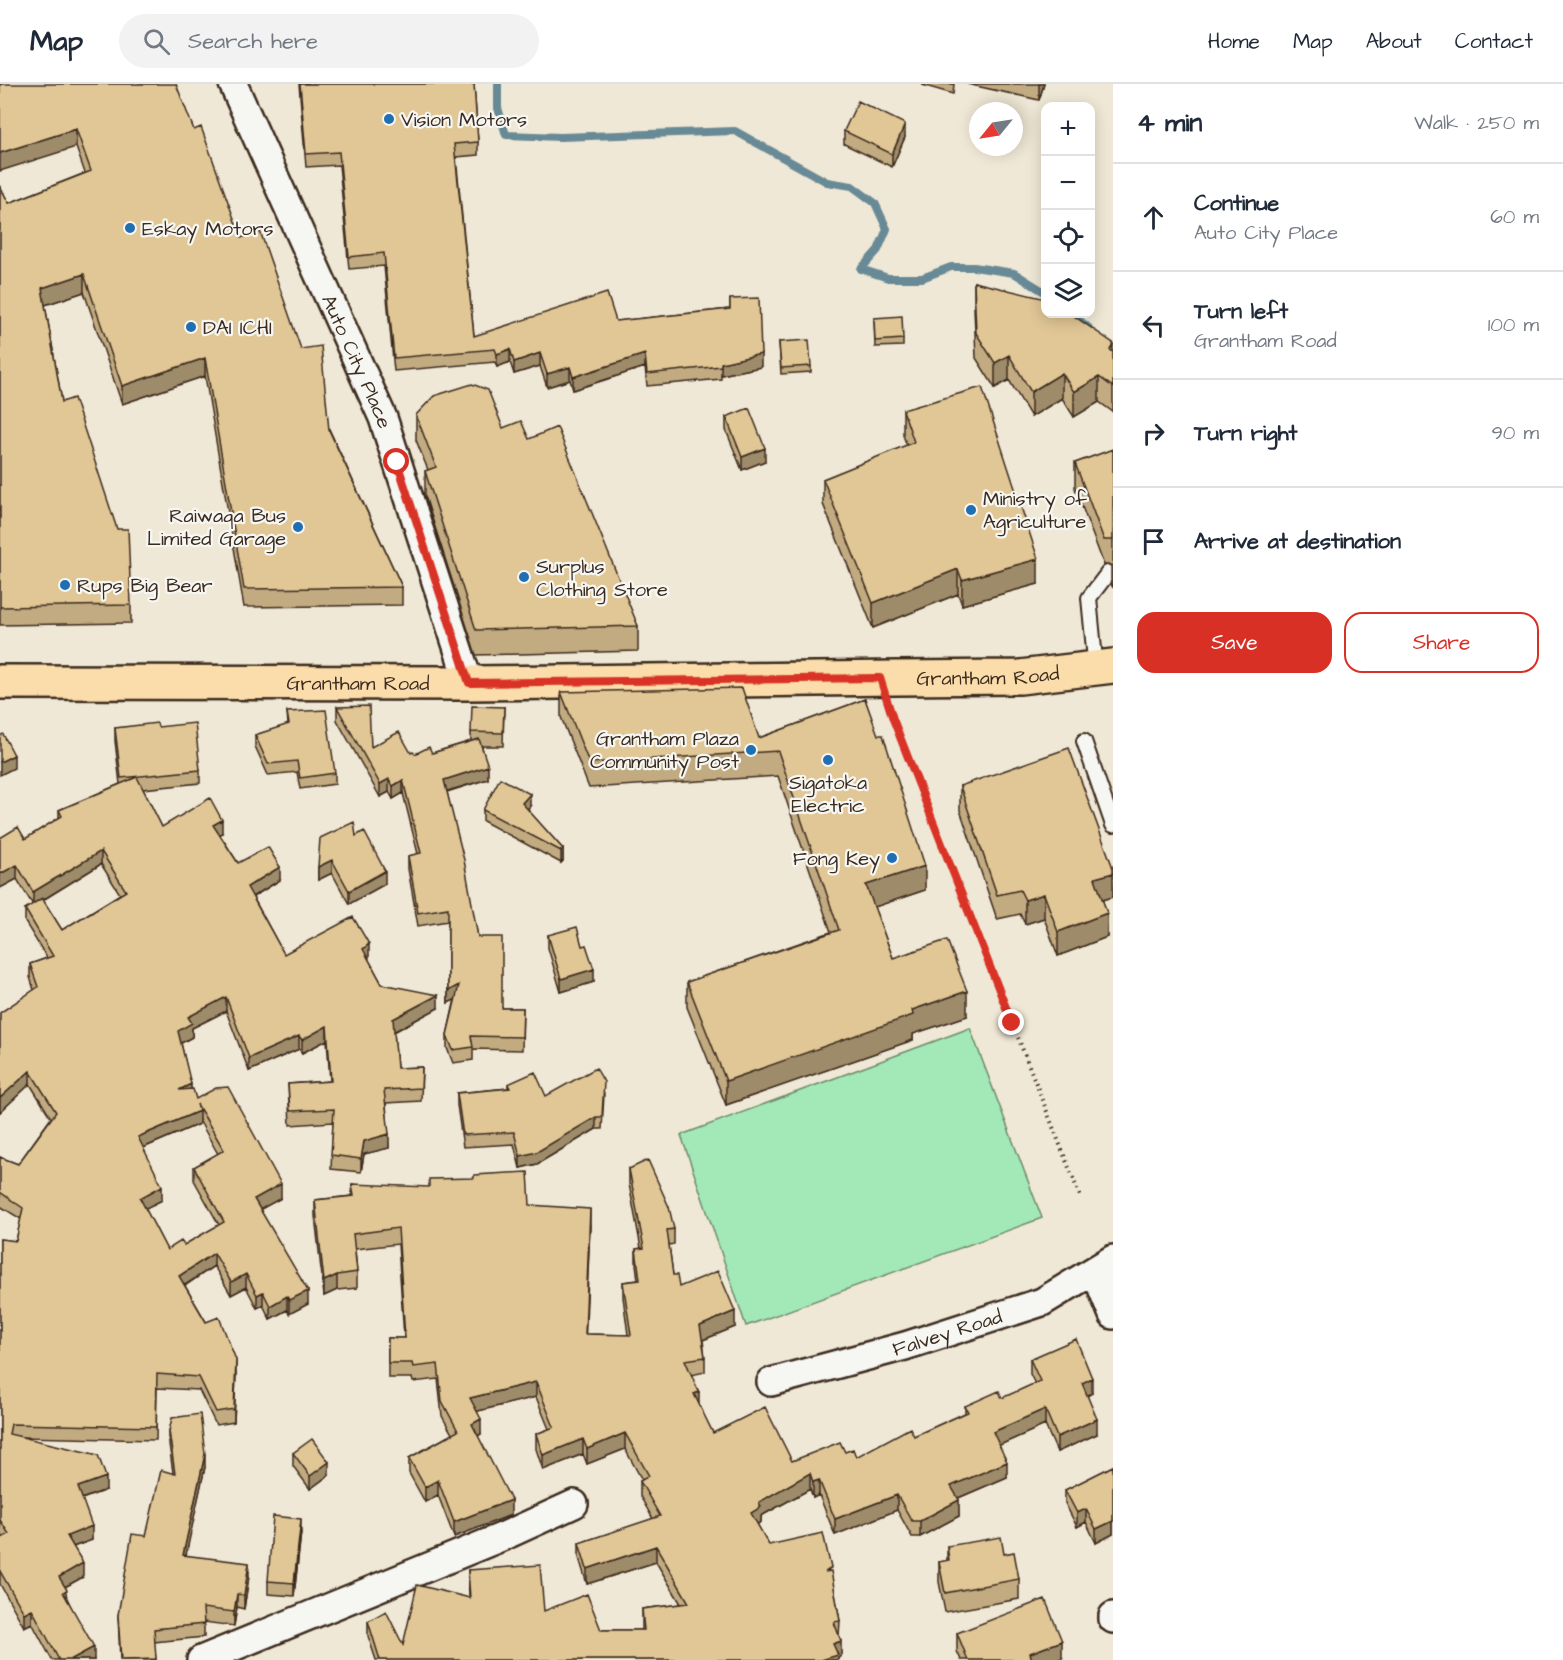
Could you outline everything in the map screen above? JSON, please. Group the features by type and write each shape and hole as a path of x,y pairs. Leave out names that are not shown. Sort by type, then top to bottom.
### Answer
{"main road":[{"name":"Grantham Road","path":"0,682 469,683 880,678 1020,676 1104,668"}],"street":[{"name":"Auto City Place","path":"233,84 382,417 469,683"},
{"path":"1104,1265 1113,1315"},
{"name":"Falvey Road","path":"771,1382 905,1346 1042,1302 1104,1265"},
{"path":"201,1660 504,1536 574,1504"}],"lane":[{"path":"1104,668 1089,598 1108,573"},
{"path":"1084,741 1113,825"}],"path":[{"path":"880,678 893,719 1080,1196"}],"green space":[{"path":"970,1028 1042,1218 746,1326 681,1135"}],"building":[{"path":"0,84 176,84 194,130 201,127 241,238 260,231 301,349 321,346 329,430 402,587 244,589 205,358 122,386 84,274 42,288 62,402 74,398 117,529 128,529 131,605 0,607 0,187 9,203 91,171 76,129 0,153"},
{"path":"300,84 474,84 478,142 454,144 474,336 607,293 616,321 730,309 730,299 759,298 761,354 721,363 721,366 647,374 645,354 573,377 570,367 547,374 540,353 514,362 510,349 497,354 495,349 394,358 384,253 349,257 339,152 306,154"},
{"path":"858,101 905,124 892,154 844,131"},
{"path":"974,282 1041,298 1041,318 1077,318 1113,343 1110,350 1113,352 1113,387 1099,377 1074,392 1062,373 1031,392 1009,355 995,363 976,333"},
{"path":"902,316 903,339 875,341 874,318"},
{"path":"809,340 811,366 781,368 779,342"},
{"name":"Surplus Clothing Store","path":"472,384 488,390 503,428 521,421 529,439 557,427 638,626 476,630 425,471 436,467 416,415 434,396"},
{"path":"982,387 1038,559 962,580 958,569 873,603 823,479 914,442 903,410"},
{"path":"749,408 765,448 742,457 726,417"},
{"path":"1113,449 1113,540 1104,540 1075,463"},
{"path":"742,688 759,738 865,699 878,735 883,735 925,866 866,885 893,958 947,940 967,991 912,1010 913,1015 726,1081 687,982 839,930 778,751 589,763 561,692"},
{"path":"369,706 371,747 399,732 411,753 415,754 429,747 432,753 479,739 488,766 444,780 464,860 478,937 502,937 502,1008 523,1008 522,1037 471,1036 473,1047 453,1050 447,1035 459,985 448,991 448,908 418,913 408,856 421,853 403,780 393,786 389,779 380,784 337,707"},
{"path":"472,706 504,707 503,733 471,732"},
{"path":"326,710 335,773 300,778 297,761 268,764 255,735 289,724 287,712"},
{"path":"157,723 158,727 195,723 200,770 121,778 115,728"},
{"path":"3,734 14,755 0,762 0,736"},
{"path":"1069,748 1113,873 1095,878 1107,913 1058,932 1044,894 1025,900 1020,890 997,895 960,786"},
{"path":"137,777 162,827 210,798 222,820 213,825 238,863 268,847 280,867 247,887 284,954 353,917 369,944 363,949 382,984 438,995 393,1019 397,1068 422,1067 421,1088 384,1090 389,1134 364,1141 361,1159 331,1155 334,1109 290,1111 288,1084 331,1081 327,1026 302,1040 299,1036 249,1058 226,997 188,1017 192,1023 178,1031 191,1084 179,1090 193,1089 196,1099 216,1088 228,1087 281,1184 254,1199 308,1291 289,1300 287,1296 270,1306 263,1292 257,1295 246,1274 231,1282 214,1253 179,1276 206,1322 219,1317 236,1360 234,1409 216,1412 199,1377 157,1374 156,1427 11,1424 9,1434 98,1455 106,1477 78,1487 92,1526 67,1536 83,1563 59,1577 67,1590 63,1592 94,1647 70,1660 59,1660 32,1609 24,1613 0,1571 0,1539 9,1534 0,1520 0,1239 16,1241 23,1208 0,1192 0,1157 18,1164 56,1112 30,1071 0,1098 0,1013 38,987 30,964 53,956 25,909 42,898 62,930 126,891 101,851 33,892 17,865 0,874 0,838 18,827 25,839 62,816 59,810","holes":["197,1104 224,1150 194,1167 224,1222 184,1245 181,1241 167,1250 140,1198 162,1186 138,1137 199,1111"]},
{"path":"500,778 530,794 522,803 563,849 561,851 483,810"},
{"path":"354,822 356,836 364,831 385,871 349,891 332,860 318,867 320,838"},
{"path":"577,927 582,946 586,945 594,969 561,979 548,935"},
{"path":"596,1068 604,1082 602,1117 596,1117 537,1152 520,1156 514,1132 463,1135 457,1093 510,1088 508,1084 535,1072 546,1096"},
{"path":"648,1160 669,1207 674,1229 667,1230 673,1275 677,1275 679,1287 718,1271 735,1311 700,1326 705,1357 685,1360 699,1392 694,1394 713,1433 765,1407 792,1461 840,1442 845,1452 853,1449 856,1457 910,1428 914,1436 968,1412 965,1406 999,1391 1002,1398 1040,1381 1030,1359 1076,1339 1092,1378 1082,1383 1097,1419 1057,1437 1045,1409 993,1432 1007,1462 951,1486 959,1500 920,1521 912,1521 897,1495 835,1519 819,1480 813,1482 810,1473 759,1502 761,1507 751,1513 769,1545 823,1533 831,1568 825,1572 831,1571 840,1621 834,1622 841,1641 833,1644 838,1655 821,1660 380,1660 368,1621 386,1611 403,1645 417,1585 470,1598 468,1570 540,1565 544,1611 587,1594 601,1630 644,1630 642,1609 689,1603 656,1546 587,1569 579,1543 660,1516 640,1481 649,1476 625,1433 587,1449 583,1439 543,1455 536,1434 554,1427 536,1382 470,1398 481,1419 472,1424 511,1500 454,1522 438,1480 425,1487 409,1458 458,1431 442,1401 438,1364 413,1367 412,1363 388,1363 388,1338 405,1338 398,1228 353,1234 357,1272 337,1275 324,1281 315,1200 354,1196 352,1184 429,1187 429,1179 474,1178 474,1175 528,1172 530,1205 590,1209 585,1334 631,1335 623,1282 640,1280 636,1249 644,1248 629,1169"},
{"path":"200,1414 205,1454 183,1555 249,1563 244,1595 237,1594 234,1612 203,1608 204,1624 154,1629 156,1659 121,1660 118,1615 132,1534 146,1536 161,1470 175,1474 169,1431 172,1418"},
{"path":"312,1439 329,1462 310,1476 293,1453"},
{"path":"1113,1466 1113,1521 1096,1529 1086,1509 1077,1513 1065,1490"},
{"path":"273,1516 301,1519 294,1583 268,1581"},
{"path":"1001,1537 1004,1554 1014,1552 1019,1579 945,1593 939,1562 949,1560 947,1546"},
{"path":"1045,1599 1062,1641 1030,1653 1032,1660 968,1660 957,1633"}],"waterway":[{"path":"498,84 498,108 506,135 561,137 735,131 827,182 852,186 875,203 887,229 878,250 861,269 888,278 922,278 951,267 974,267 1014,273 1041,290"},
{"path":"1077,318 1089,328"}],"place":[{"name":"Vision Motors","path":"389,119"},
{"name":"Eskay Motors","path":"130,228"},
{"name":"DAI ICHI","path":"191,327"},
{"name":"Ministry of Agriculture","path":"971,510"},
{"name":"Raiwaqa Bus Limited Garage","path":"298,527"},
{"name":"Surplus Clothing Store","path":"524,577"},
{"name":"Rups Big Bear","path":"65,585"},
{"name":"Grantham Plaza Community Post","path":"751,750"},
{"name":"Sigatoka Electric","path":"828,760"},
{"name":"Fong Key","path":"892,858"}],"route":[{"path":"397,462 469,683 880,678 893,719 1012,1023"}]}
